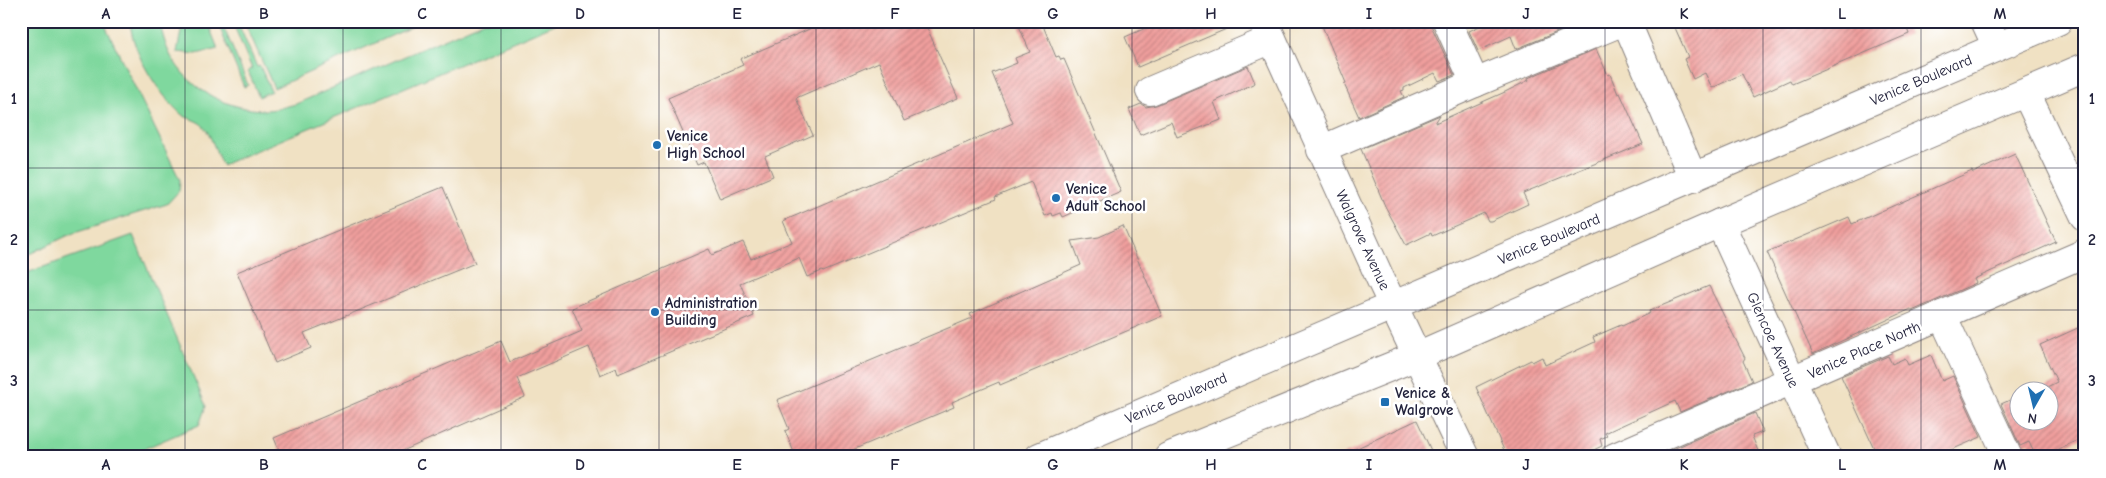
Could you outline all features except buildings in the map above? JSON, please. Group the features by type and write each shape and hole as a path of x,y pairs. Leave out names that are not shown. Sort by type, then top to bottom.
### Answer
{"main road":[{"path":"1447,21 1475,83"},
{"path":"1322,150 1475,83 1625,21 1693,178"},
{"path":"1985,21 1998,47"},
{"name":"Venice Boulevard","path":"1040,457 2058,21"},
{"path":"1150,91 1268,30"},
{"name":"Walgrove Avenue","path":"1268,30 1465,457"},
{"path":"1170,456 1417,356 1720,223 2085,67"},
{"path":"2026,93 2085,217"},
{"name":"Glencoe Avenue","path":"1720,223 1827,457"},
{"name":"Venice Place North","path":"1615,457 1644,451 1792,381 2085,253"},
{"path":"1942,315 2008,457"}],"green space":[{"path":"21,21 103,21 180,180 179,191 167,204 71,234 21,258"},
{"path":"130,21 159,21 171,57 191,82 202,90 226,103 239,107 266,110 296,104 485,21 562,21 222,165 204,127 181,114 155,84 141,59"},
{"path":"183,21 207,21 218,49 196,54 177,52"},
{"path":"217,21 221,21 248,85 244,87"},
{"path":"232,21 237,21 257,67 260,66 271,91 259,97 248,71 252,69"},
{"path":"244,21 425,21 274,88"},
{"path":"133,235 206,406 199,425 125,457 21,457 21,275"}],"place":[{"name":"Venice High School","path":"657,145"},
{"name":"Venice Adult School","path":"1056,198"},
{"name":"Administration Building","path":"655,312"},
{"name":"Venice & Walgrove","path":"1385,402"}]}
